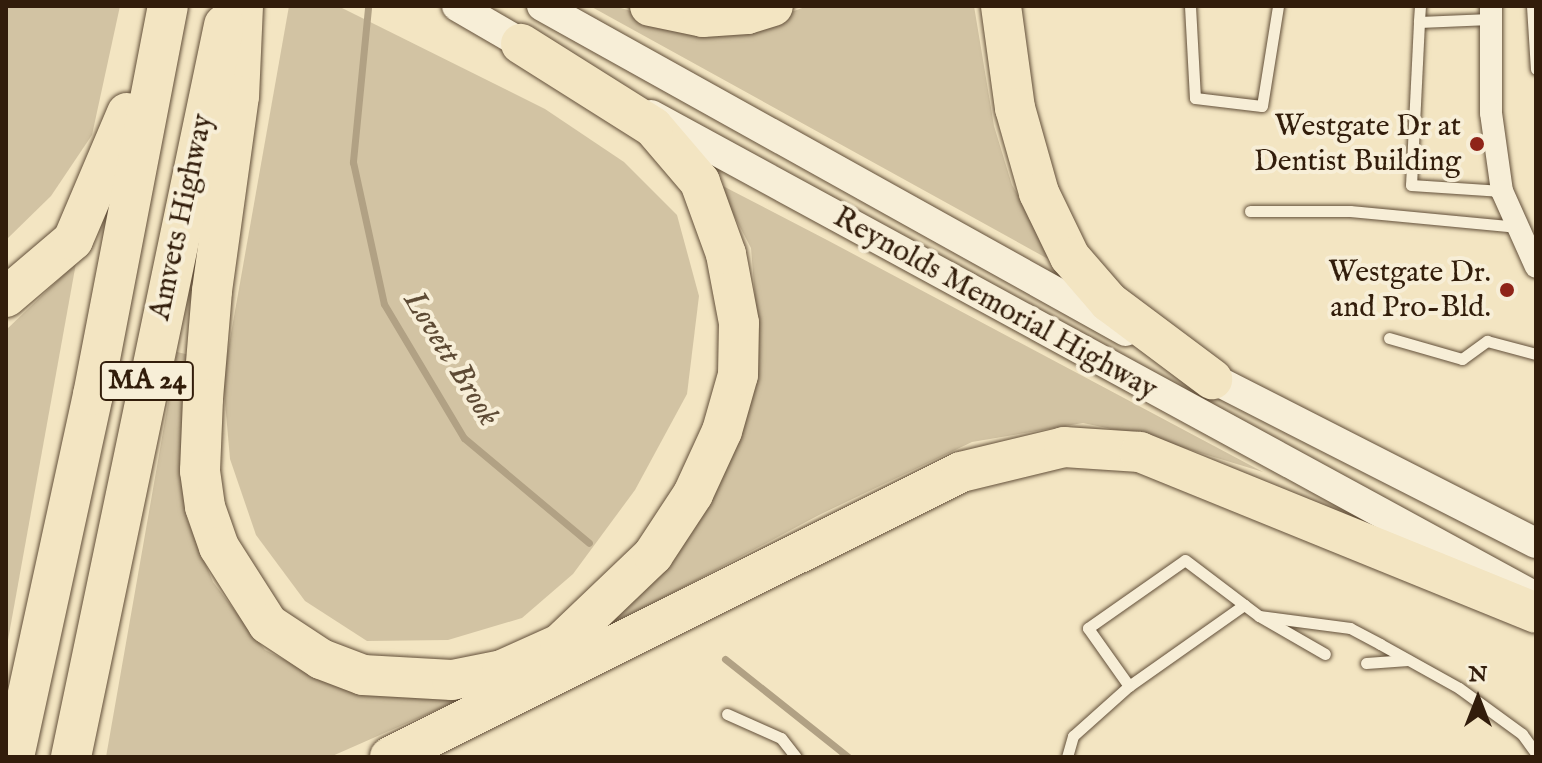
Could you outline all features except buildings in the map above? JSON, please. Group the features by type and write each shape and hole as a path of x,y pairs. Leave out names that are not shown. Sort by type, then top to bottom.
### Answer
{"highway":[{"path":"6,297 73,240 115,150 161,6"},
{"name":"Amvets Highway","path":"14,757 93,395 168,6"},
{"name":"Amvets Highway","path":"71,757 228,6"},
{"path":"243,6 239,96 212,291 203,399 200,471 205,507 219,547 268,624 321,659 363,675 452,680 502,670 560,644 653,555 699,481 722,431 738,375 739,323 726,254 700,182 653,127 521,44"},
{"path":"650,6 703,17 747,14 773,6"},
{"path":"1001,6 1023,137 1039,193 1070,257 1109,302 1212,379"},
{"path":"390,757 961,472 1064,447 1140,452 1536,613"}],"main road":[{"name":"Reynolds Memorial Highway","path":"457,6 521,44 1536,597"},
{"name":"Reynolds Memorial Highway","path":"542,6 1212,379 1536,543"}],"street":[{"path":"1490,13 1491,113 1502,191 1536,267"}],"lane":[{"path":"1190,6 1195,98 1262,106 1278,6"},
{"path":"1420,6 1411,185 1502,191"},
{"path":"1532,6 1536,69"},
{"path":"1419,22 1490,13"},
{"path":"1250,211 1350,211 1518,227"},
{"path":"1389,338 1462,359 1487,341 1536,354"},
{"path":"1129,686 1088,628 1185,560 1259,616 1325,654"},
{"path":"1067,757 1073,736 1129,686 1244,605"},
{"path":"1259,616 1350,628 1408,660 1509,725 1536,753"},
{"path":"1366,663 1408,660"},
{"path":"727,714 781,738 796,757"}],"shaded area":[{"path":"6,6 120,6 92,135 51,196 6,240"},
{"path":"289,6 338,6 545,109 624,162 677,215 699,296 687,394 635,490 573,574 522,618 448,640 367,641 305,601 256,535 230,459 223,379"},
{"path":"590,6 614,6 686,27 757,24 808,6 974,6 994,126 1012,185 1059,265"},
{"path":"717,183 1263,472 1145,436 1083,423 972,442 819,515 577,644 677,546 758,334 751,248"},
{"path":"76,263 6,651 6,330"},
{"path":"177,352 190,355 182,451 187,519 213,582 265,650 341,688 489,687 330,757 106,757"}],"waterway":[{"name":"Lovett Brook","path":"368,8 353,162 384,304 464,438 589,543"},
{"name":"Lovett Brook","path":"725,659 848,757"}],"place":[{"name":"Westgate Dr at Dentist Building","path":"1477,144"},
{"name":"Westgate Dr. and Pro-Bld.","path":"1507,290"}]}
